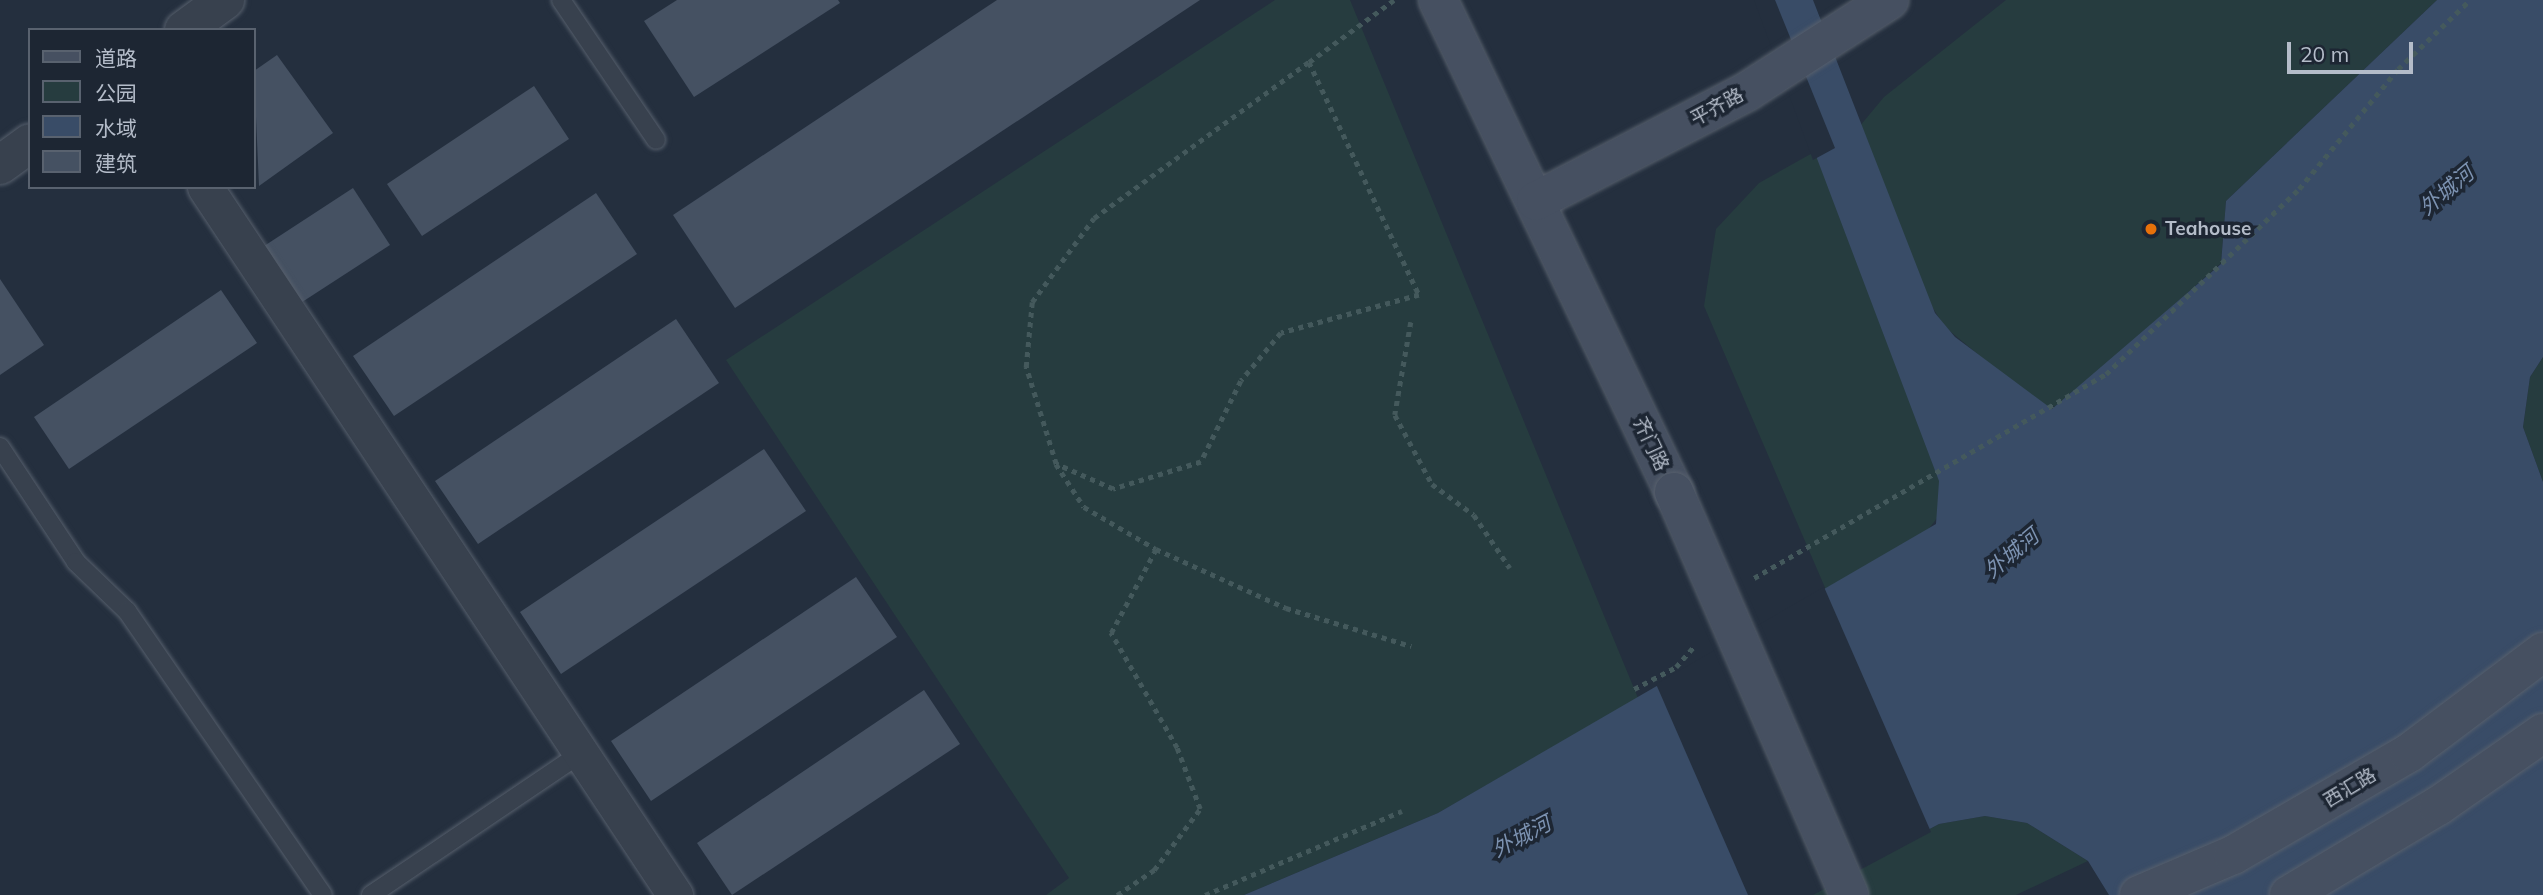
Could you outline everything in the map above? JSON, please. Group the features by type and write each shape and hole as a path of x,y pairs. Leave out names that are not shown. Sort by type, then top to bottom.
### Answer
{"main road":[{"name":"齐门路","path":"1438,0 1674,492 1849,895"},
{"name":"平齐路","path":"1536,201 1748,91 1880,3"},
{"name":"西汇路","path":"2140,895 2233,855 2409,752 2543,652"},
{"path":"2289,895 2438,806 2543,733"}],"street":[{"path":"187,28 225,0"},
{"path":"0,165 28,144"},
{"path":"206,189 675,895"}],"lane":[{"path":"561,0 656,140"},
{"path":"0,447 76,562 127,611 323,895"},
{"path":"372,895 580,754"}],"path":[{"path":"1394,0 1094,218 1032,302 1026,367 1056,464 1084,507 1156,550 1286,608 1411,646"},
{"path":"1745,588 1897,490 2106,374 2298,189 2398,69 2470,0"},
{"path":"1056,464 1113,489 1201,462 1241,381 1281,333 1419,295 1309,62"},
{"path":"1411,322 1395,415 1432,484 1474,515 1510,568"},
{"path":"1117,895 1154,870 1200,808 1177,748 1111,633 1156,550"},
{"path":"1634,689 1676,667 1702,637"},
{"path":"1205,895 1402,811"}],"green space":[{"path":"1275,0 1350,0 1638,698 1438,813 1244,895 1046,895 1069,878 726,360"},
{"path":"2006,0 2437,0 2226,201 2221,263 2060,407 2039,405 1945,327 1929,302 1941,513 1927,531 1826,590 1704,306 1716,229 1759,183 1859,127 1884,97"},
{"path":"2543,357 2543,482 2523,427 2530,377"},
{"path":"1985,816 2027,823 2088,861 2016,895 1806,895 1939,824"}],"water":[{"name":"外城河","path":"1757,0 1813,0 1935,313 1955,337 2052,409 2221,264 2226,201 2437,0 2543,0 2543,357 2530,377 2523,427 2543,482 2543,895 2109,895 2088,861 2027,823 1985,816 1939,824 1806,895 1244,895 1438,813 1936,524 1939,481"}],"pier":[{"path":"1754,0 1775,0 1835,148 1813,160"},
{"path":"1824,587 1931,832 1813,895 1748,895 1656,684"}],"building":[{"path":"677,0 838,0 840,3 694,97 644,21"},
{"path":"997,0 1200,0 735,308 673,215"},
{"path":"277,55 333,133 259,186 256,117 256,70"},
{"path":"534,86 569,139 422,236 387,184"},
{"path":"353,188 390,245 296,306 258,250"},
{"path":"596,193 637,254 394,416 353,356"},
{"path":"0,279 44,345 0,375"},
{"path":"221,290 257,343 69,469 34,417"},
{"path":"676,319 719,383 478,544 435,481"},
{"path":"764,449 806,511 561,674 520,612"},
{"path":"856,577 897,637 651,801 611,741"},
{"path":"924,690 960,744 732,895 697,843"}],"place":[{"name":"Teahouse","path":"2151,229"}]}
